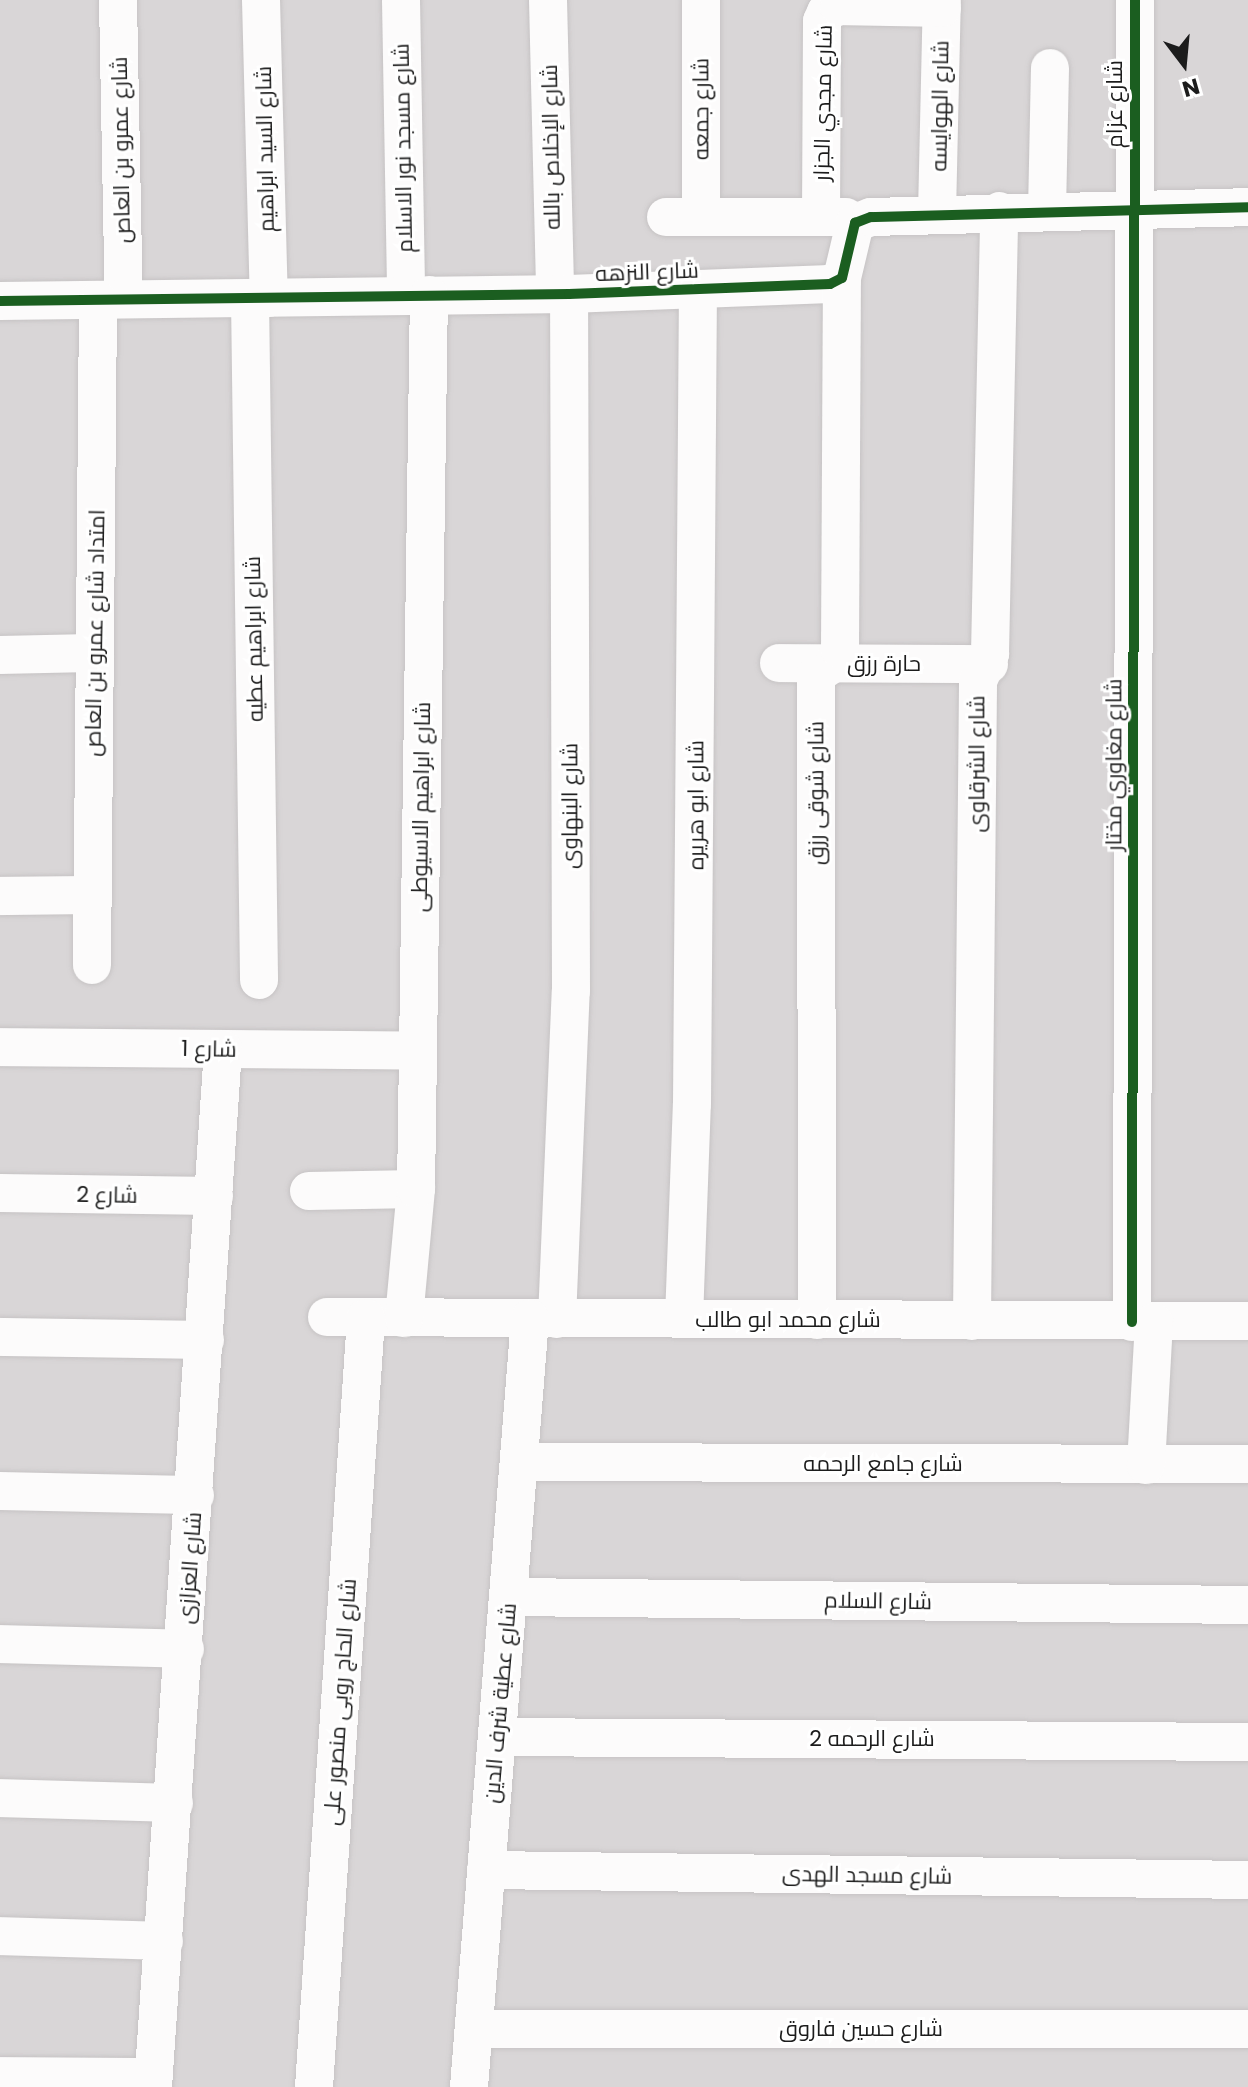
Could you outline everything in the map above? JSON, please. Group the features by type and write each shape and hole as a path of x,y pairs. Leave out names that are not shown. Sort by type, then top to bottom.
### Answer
{"street":[{"name":"شارع عمرو بن العاص","path":"111,300 118,0"},
{"name":"شارع السيد ابراهيم","path":"259,298 261,0"},
{"name":"شارع مسجد نور الاسلام","path":"401,0 417,296"},
{"name":"شارع الإخلاص بالله","path":"548,0 562,294"},
{"name":"شارع جمعه","path":"701,0 684,217 838,219"},
{"name":"شارع عزام","path":"1135,0 1135,209"},
{"name":"شارع الهوايسه","path":"937,213 942,4"},
{"name":"شارع مجدي الجزار","path":"838,219 826,12 839,6 942,4"},
{"path":"1047,211 1050,68"},
{"path":"842,278 838,219 999,211 1248,207"},
{"name":"شارع مغاوري مختار","path":"1135,209 1146,1465"},
{"name":"شارع الشرقاوى","path":"972,1321 978,681 989,664 999,211"},
{"name":"شارع النزهه","path":"0,301 562,294 830,284 842,278"},
{"name":"شارع شوقى رزق","path":"817,1320 816,675 834,663 840,650 842,278"},
{"name":"شارع ابو هريره","path":"684,1319 692,1104 698,290"},
{"name":"شارع البنهاوى","path":"543,1319 571,991 562,294"},
{"name":"شارع ابراهيم الاسيوطى","path":"404,1318 416,1189 418,1051 417,296"},
{"name":"شارع ابراهيم عطيه","path":"259,298 259,980"},
{"name":"امتداد شارع عمرو بن العاص","path":"92,965 95,653 111,300"},
{"path":"0,655 95,653"},
{"name":"حارة رزق","path":"779,663 989,664"},
{"path":"0,896 93,895"},
{"name":"شارع 1","path":"0,1047 418,1051"},
{"name":"شارع العزازى","path":"153,2082 185,1649 223,1049"},
{"path":"309,1191 416,1189"},
{"name":"شارع 2","path":"0,1193 214,1196"},
{"name":"شارع محمد ابو طالب","path":"327,1317 1248,1321"},
{"name":"شارع الحاج روبى منصور على","path":"314,2087 366,1318"},
{"name":"شارع عطية شرف الدين","path":"469,2087 519,1462 543,1319"},
{"path":"0,1337 205,1340"},
{"name":"شارع جامع الرحمه","path":"519,1462 1248,1464"},
{"path":"0,1491 195,1495"},
{"name":"شارع السلام","path":"508,1597 1248,1605"},
{"path":"0,1644 185,1649"},
{"name":"شارع الرحمه 2","path":"497,1737 1248,1742"},
{"path":"0,1798 174,1803"},
{"name":"شارع مسجد الهدى","path":"486,1870 1248,1880"},
{"path":"0,1936 164,1941"},
{"name":"شارع حسين فاروق","path":"474,2029 1248,2029"},
{"path":"0,2076 153,2082"}],"shaded area":[{"path":"0,0 1248,0 1248,2087 0,2087"}],"cycle path":[{"path":"1132,1322 1135,0"},
{"path":"0,301 569,294 830,284 842,278 855,223 871,217 1248,207"}]}
